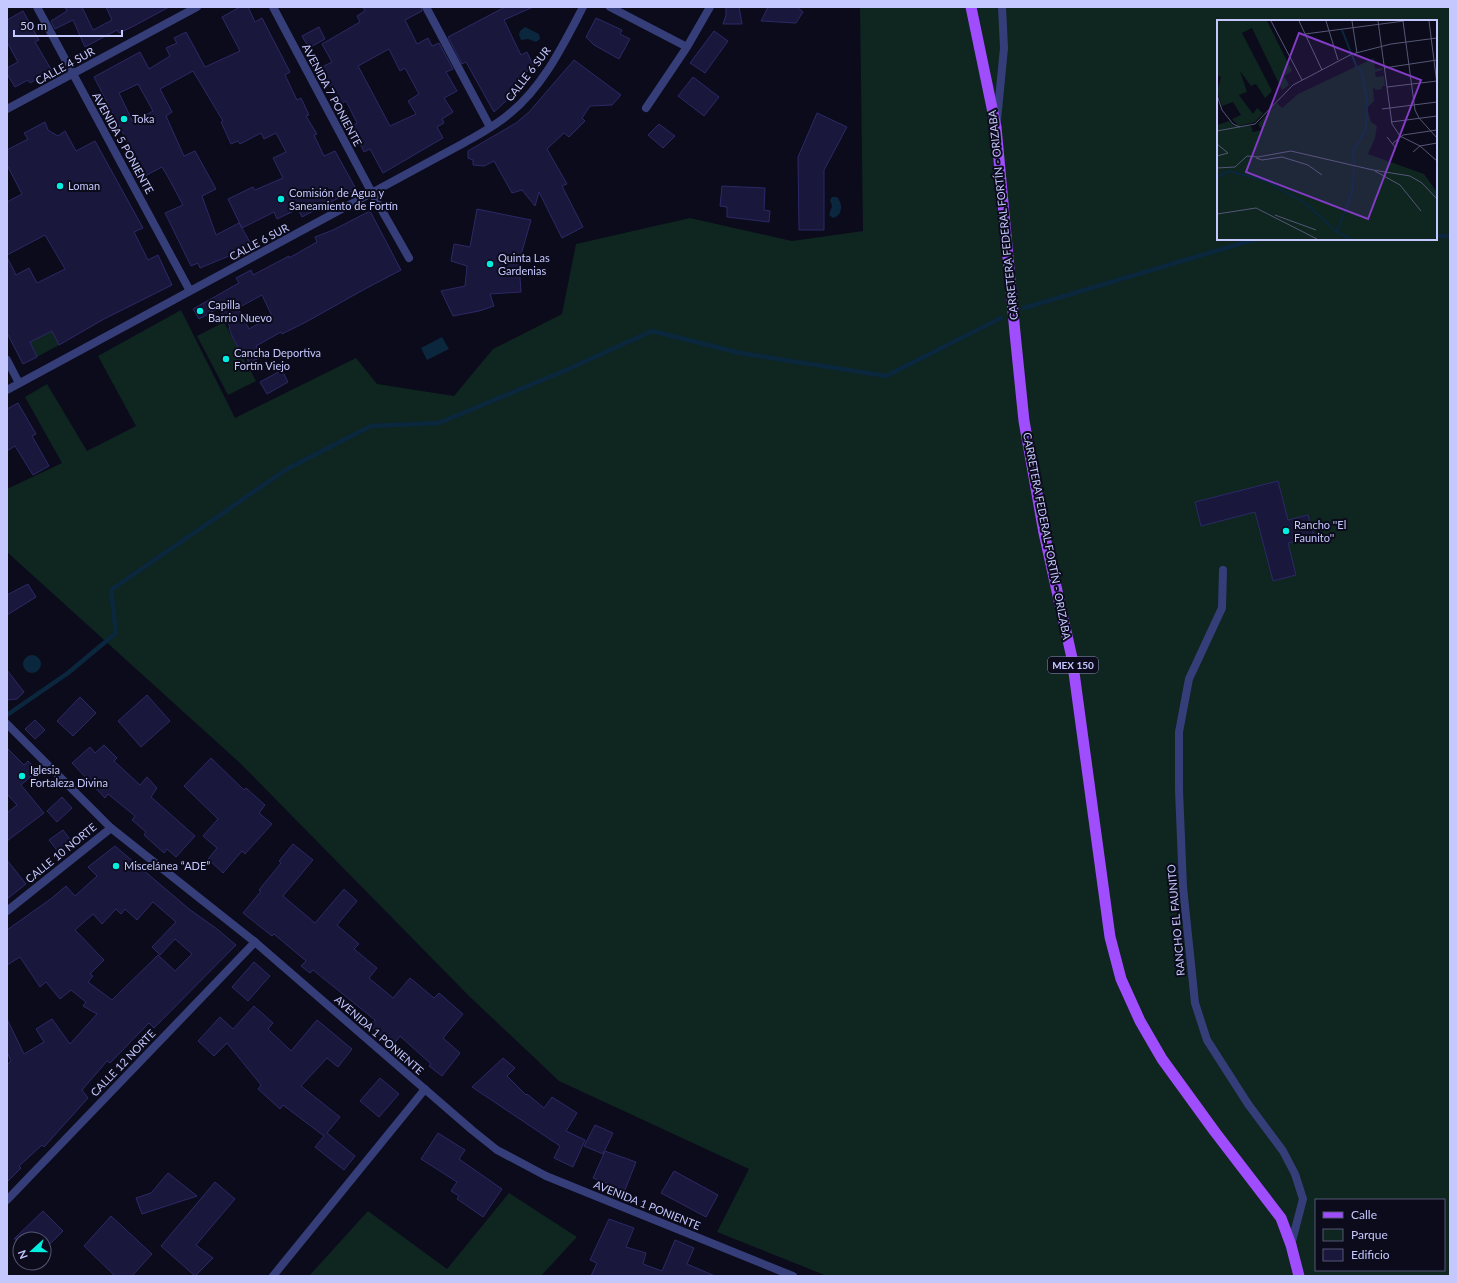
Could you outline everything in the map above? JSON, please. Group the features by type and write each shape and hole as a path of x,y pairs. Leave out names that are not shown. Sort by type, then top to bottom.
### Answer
{"main road":[{"name":"CARRETERA FEDERAL FORTÍN - ORIZABA","path":"971,7 996,127 1024,421 1044,533 1072,658 1110,937 1121,979 1140,1021 1162,1059 1215,1132 1282,1218 1299,1276"}],"street":[{"name":"AVENIDA 5 PONIENTE","path":"37,7 190,291"},
{"name":"CALLE 4 SUR","path":"7,109 197,7"},
{"name":"AVENIDA 7 PONIENTE","path":"273,7 372,193 409,258"},
{"path":"426,7 490,127"},
{"name":"CALLE 6 SUR","path":"7,390 462,144 490,127 513,110 526,97 547,71 562,48 583,7"},
{"path":"610,7 687,47"},
{"path":"646,108 687,47 710,7"},
{"path":"996,127 1004,48 1002,7"},
{"path":"7,360 19,383"},
{"name":"RANCHO EL FAUNITO","path":"1223,570 1222,608 1189,679 1179,732 1179,790 1183,887 1195,1003 1207,1040 1248,1104 1283,1151 1295,1174 1303,1199 1291,1245"},
{"name":"AVENIDA 1 PONIENTE","path":"8,725 111,828 255,942 497,1150 546,1176 793,1276"},
{"name":"CALLE 10 NORTE","path":"7,911 111,828"},
{"name":"CALLE 12 NORTE","path":"7,1200 255,942"},
{"path":"273,1276 425,1089"}],"green space":[{"path":"860,7 1450,7 1450,1276 827,1276 717,1232 749,1169 559,1081 469,996 241,764 7,552 7,489 62,463 25,397 47,384 87,451 136,426 98,356 181,310 235,418 356,358 377,384 454,396 493,349 562,314 576,244 690,218 792,241 863,231"},
{"name":"Cancha Deportiva Fortín Viejo","path":"224,322 256,381 228,395 197,336"},
{"path":"52,331 59,345 37,357 30,342"},
{"path":"509,1193 577,1237 541,1276 309,1276 368,1211 447,1269"}],"water":[{"path":"525,27 539,34 540,39 536,42 528,39 521,40 519,35 520,31"},
{"path":"832,197 837,197 841,206 839,215 833,218 829,215 832,206 830,200"},
{"path":"442,337 449,349 427,360 421,348"},
{"path":"32,655 38,658 41,664 38,670 32,673 26,670 23,664 26,658"}],"building":[{"path":"65,7 82,7 93,30 112,20 106,7 169,7 132,27 119,33 117,30 85,47 73,20 55,29 51,21 67,11"},
{"path":"240,7 248,7 255,22 262,18 290,72 285,75 297,100 301,98 309,115 306,116 317,134 314,135 324,156 335,151 356,189 302,217 298,209 277,219 274,212 242,228 251,244 229,257 200,268 198,263 191,266 165,213 183,205 168,177 162,167 145,176 94,77 140,52 149,69 170,56 166,48 177,43 174,38 186,32 205,67 240,51 222,17","holes":["193,71 223,121 221,122 231,144 238,141 240,144 261,133 264,139 276,133 286,152 273,158 283,178 255,190 253,187 228,199 242,228 239,223 216,235 202,196 216,189 195,151 184,156 166,116 172,112 160,89","138,84 153,111 133,122 119,93"]},
{"path":"363,7 421,7 422,11 405,20 417,44 428,38 432,46 439,43 453,69 446,72 457,91 444,98 453,112 442,119 444,123 437,127 443,138 383,173 370,149 364,152 352,126 357,123 346,101 340,104 320,68 332,62 322,44 360,22 357,16 365,11","holes":["389,49 400,71 405,68 419,94 408,101 416,114 390,126 358,66"]},
{"path":"505,7 533,7 504,20 521,55 527,52 534,67 521,75 526,83 494,112 466,62 462,64 448,37"},
{"path":"726,7 739,7 742,24 723,24 726,15"},
{"path":"768,7 797,7 803,12 796,23 761,21"},
{"path":"23,11 39,40 35,42 52,71 30,83 28,80 15,87 7,74 7,68 18,62 7,42 7,20"},
{"path":"596,18 622,30 620,34 630,39 619,59 594,45 586,37"},
{"path":"319,27 325,39 309,48 302,36"},
{"path":"714,31 728,41 705,73 690,63"},
{"path":"574,60 621,95 612,105 590,106 582,118 585,121 569,137 564,133 547,149 567,184 562,186 583,227 562,238 539,192 535,206 522,190 512,193 494,161 484,166 473,165 473,160 468,158 468,151 516,123 529,112"},
{"path":"693,77 719,97 704,116 678,96"},
{"path":"817,113 847,127 824,170 824,230 799,230 798,157"},
{"path":"45,122 48,130 58,136 65,131 76,151 95,141 143,228 134,232 148,260 158,255 172,285 104,319 59,345 52,331 30,342 37,357 23,364 7,333 7,257 16,275 29,268 37,283 65,269 45,235 7,255 7,202 22,194 7,165 7,150 28,139 24,133"},
{"path":"659,124 675,136 663,148 648,135"},
{"path":"722,186 765,188 764,210 770,211 769,222 727,217 727,207 720,206"},
{"name":"Quinta Las Gardenias","path":"477,209 531,220 519,262 521,292 490,294 494,306 479,311 453,316 441,291 465,286 467,266 451,261 454,244 470,247"},
{"path":"370,211 401,270 306,322 282,334 281,332 256,346 261,357 249,363 233,338 229,328 230,327 219,308 199,319 193,309 239,283 236,278 251,270 253,275 289,256 289,258 317,242 315,237 333,230","holes":["262,295 272,316 249,329 238,308"]},
{"path":"282,370 288,382 267,394 260,382"},
{"path":"18,403 36,434 32,436 49,466 33,475 15,446 7,451 7,409"},
{"name":"Rancho ''El Faunito''","path":"1278,481 1288,520 1308,515 1314,537 1288,543 1296,575 1273,581 1255,512 1201,526 1195,502"},
{"path":"28,584 36,597 7,615 7,595"},
{"path":"7,670 24,692 17,699 7,700"},
{"path":"147,695 170,721 141,747 118,721"},
{"path":"80,697 96,713 73,736 57,721"},
{"path":"35,720 45,730 35,739 25,729"},
{"path":"104,745 117,758 114,761 140,785 147,777 157,788 151,797 195,836 176,857 167,849 164,853 144,835 146,832 132,820 135,816 108,794 105,798 72,763 90,747 95,753"},
{"path":"7,748 24,765 28,761 37,771 21,785 44,813 7,841 7,813 17,805 7,794"},
{"path":"211,758 244,790 246,788 265,805 259,813 272,824 245,854 242,851 223,873 208,859 217,848 203,836 218,819 184,786"},
{"path":"62,797 72,808 57,822 47,811"},
{"path":"63,830 72,842 59,853 49,840"},
{"path":"293,844 313,860 283,896 315,923 344,889 357,901 337,925 359,944 354,949 377,968 369,978 393,998 410,978 434,998 439,993 463,1014 443,1038 460,1053 442,1076 429,1066 431,1064 400,1036 393,1045 370,1026 375,1020 313,970 310,973 301,966 306,961 274,934 272,936 243,913 261,891 259,890 281,863 279,861"},
{"path":"115,846 189,909 236,945 154,1028 149,1023 110,1063 107,1061 82,1090 88,1098 44,1147 42,1145 19,1166 21,1168 7,1182 7,1065 11,1061 7,1052 7,1019 24,1054 44,1042 36,1029 52,1019 70,1044 97,1014 83,1006 86,1002 71,990 60,999 46,982 40,987 20,957 7,965 7,930 52,898 66,886 75,896 97,876 88,867","holes":["153,902 176,922 152,947 160,955 175,939 192,954 175,971 158,955 112,1000 88,982 93,976 90,974 104,960 75,930 93,914 102,924 116,909 121,914 125,909 137,920"]},
{"path":"7,860 26,884 7,899"},
{"path":"254,962 270,976 248,1001 232,987"},
{"path":"254,1006 273,1023 268,1029 291,1051 317,1020 352,1049 338,1067 327,1058 301,1086 340,1117 327,1133 355,1156 344,1170 315,1147 324,1136 283,1105 280,1109 258,1089 261,1085 227,1043 214,1056 198,1041 220,1017 233,1029"},
{"path":"503,1058 515,1068 507,1076 526,1095 527,1094 544,1108 552,1097 577,1113 566,1131 585,1140 573,1167 554,1158 560,1146 472,1087"},
{"path":"380,1078 399,1094 379,1117 360,1101"},
{"path":"595,1125 613,1133 603,1154 584,1146"},
{"path":"438,1133 465,1150 459,1159 502,1189 483,1217 457,1199 459,1196 451,1191 457,1182 421,1159"},
{"path":"605,1151 636,1162 625,1190 593,1178"},
{"path":"674,1171 718,1195 706,1217 661,1193"},
{"path":"168,1173 197,1196 142,1214 136,1198 151,1193"},
{"path":"215,1182 235,1199 196,1245 213,1258 195,1276 161,1246"},
{"path":"43,1211 63,1231 52,1242 52,1231 22,1231"},
{"path":"111,1216 152,1254 132,1276 115,1276 84,1246"},
{"path":"609,1219 634,1228 626,1247 646,1253 643,1264 662,1271 675,1240 694,1248 687,1264 715,1276 591,1276 597,1263 590,1260"}],"waterway":[{"path":"1437,236 1450,236"},
{"path":"1024,308 1253,240"},
{"path":"7,715 68,673 116,633 111,590 287,469 371,426 439,423 564,371 652,331 740,353 886,376 1001,318"}],"place":[{"name":"Toka","path":"124,119"},
{"name":"Loman","path":"60,186"},
{"name":"Comisión de Agua y Saneamiento de Fortín","path":"281,199"},
{"name":"Quinta Las Gardenias","path":"490,264"},
{"name":"Capilla Barrio Nuevo","path":"200,311"},
{"name":"Cancha Deportiva Fortín Viejo","path":"226,359"},
{"name":"Rancho ''El Faunito''","path":"1286,531"},
{"name":"Iglesia Fortaleza Divina","path":"22,776"},
{"name":"Miscelánea “ADE”","path":"116,866"}]}
